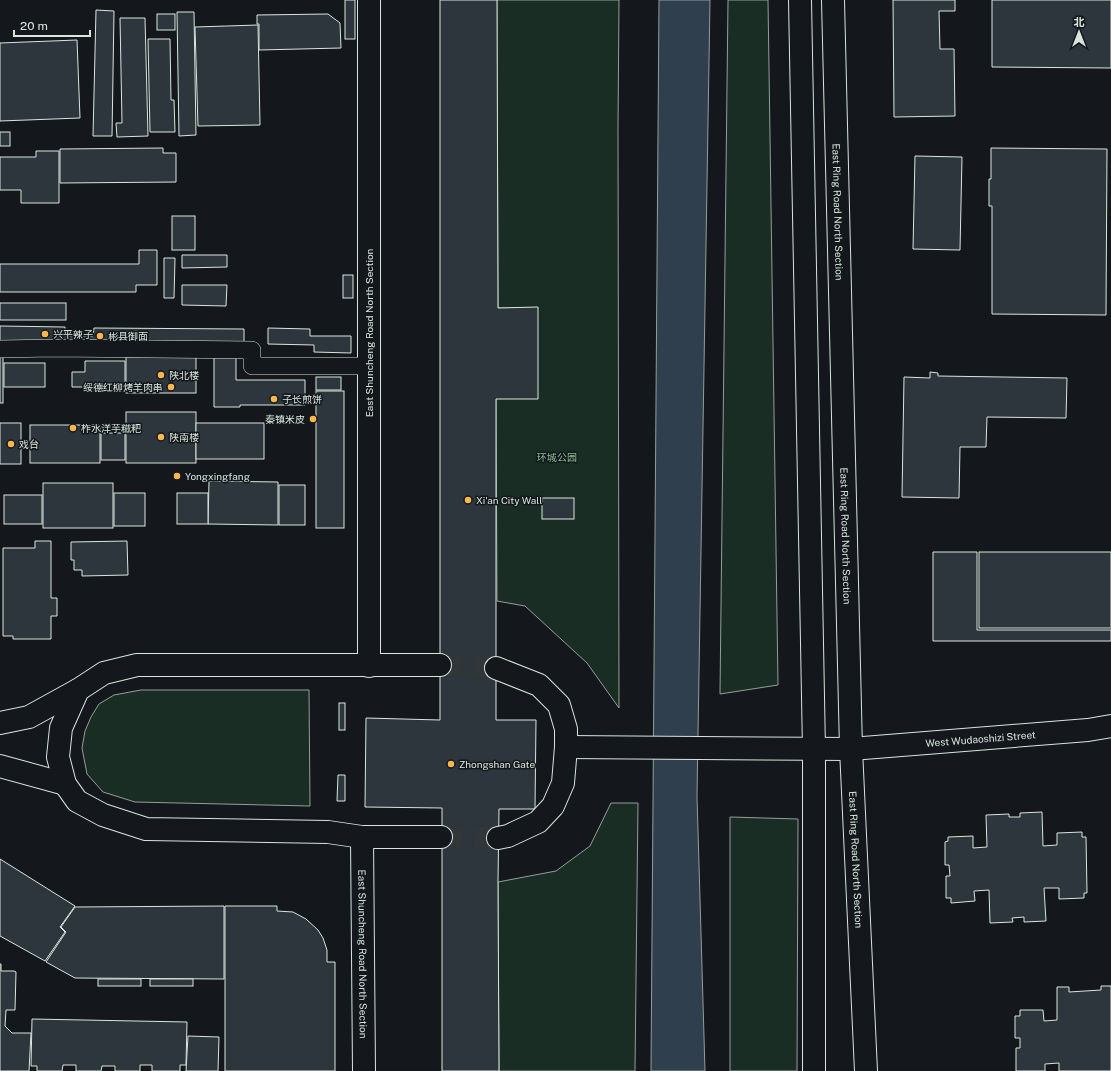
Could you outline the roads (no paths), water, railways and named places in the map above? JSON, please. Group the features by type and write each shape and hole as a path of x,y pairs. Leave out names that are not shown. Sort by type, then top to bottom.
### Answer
{"main road":[{"name":"East Shuncheng Road North Section","path":"369,0 369,666"},
{"path":"800,0 814,750 814,1071"},
{"name":"East Ring Road North Section","path":"834,0 851,750 866,1071"},
{"path":"0,723 29,717 78,690 104,673 137,665 440,665"},
{"path":"496,668 539,685 559,705 566,729 563,783 553,806 538,822 508,836 498,838"},
{"path":"78,690 61,728 58,757 65,784 77,801 103,815 146,829 328,832 362,837 441,837"},
{"name":"West Wudaoshizi Street","path":"566,747 851,750 1088,730 1111,726"},
{"path":"0,766 65,784"},
{"name":"East Shuncheng Road North Section","path":"362,837 364,1071"}],"street":[{"path":"0,349 54,348 252,350 252,366 369,366"}],"water":[{"path":"659,0 710,0 697,796 705,1071 651,1071"}],"tunnel":[{"path":"440,665 496,668"},
{"path":"441,837 498,838"}],"place":[{"name":"兴平辣子","path":"45,334"},
{"name":"彬县御面","path":"100,336"},
{"name":"陕北楼","path":"161,375"},
{"name":"绥德红柳烤羊肉串","path":"171,387"},
{"name":"子长煎饼","path":"274,399"},
{"name":"秦镇米皮","path":"313,419"},
{"name":"柞水洋芋糍粑","path":"73,428"},
{"name":"陕南楼","path":"161,437"},
{"name":"戏台","path":"11,444"},
{"name":"Yongxingfang","path":"177,476"},
{"name":"Xi'an City Wall","path":"468,500"},
{"name":"Zhongshan Gate","path":"451,764"}],"park label":[{"name":"环城公园","path":"557,457"}]}
